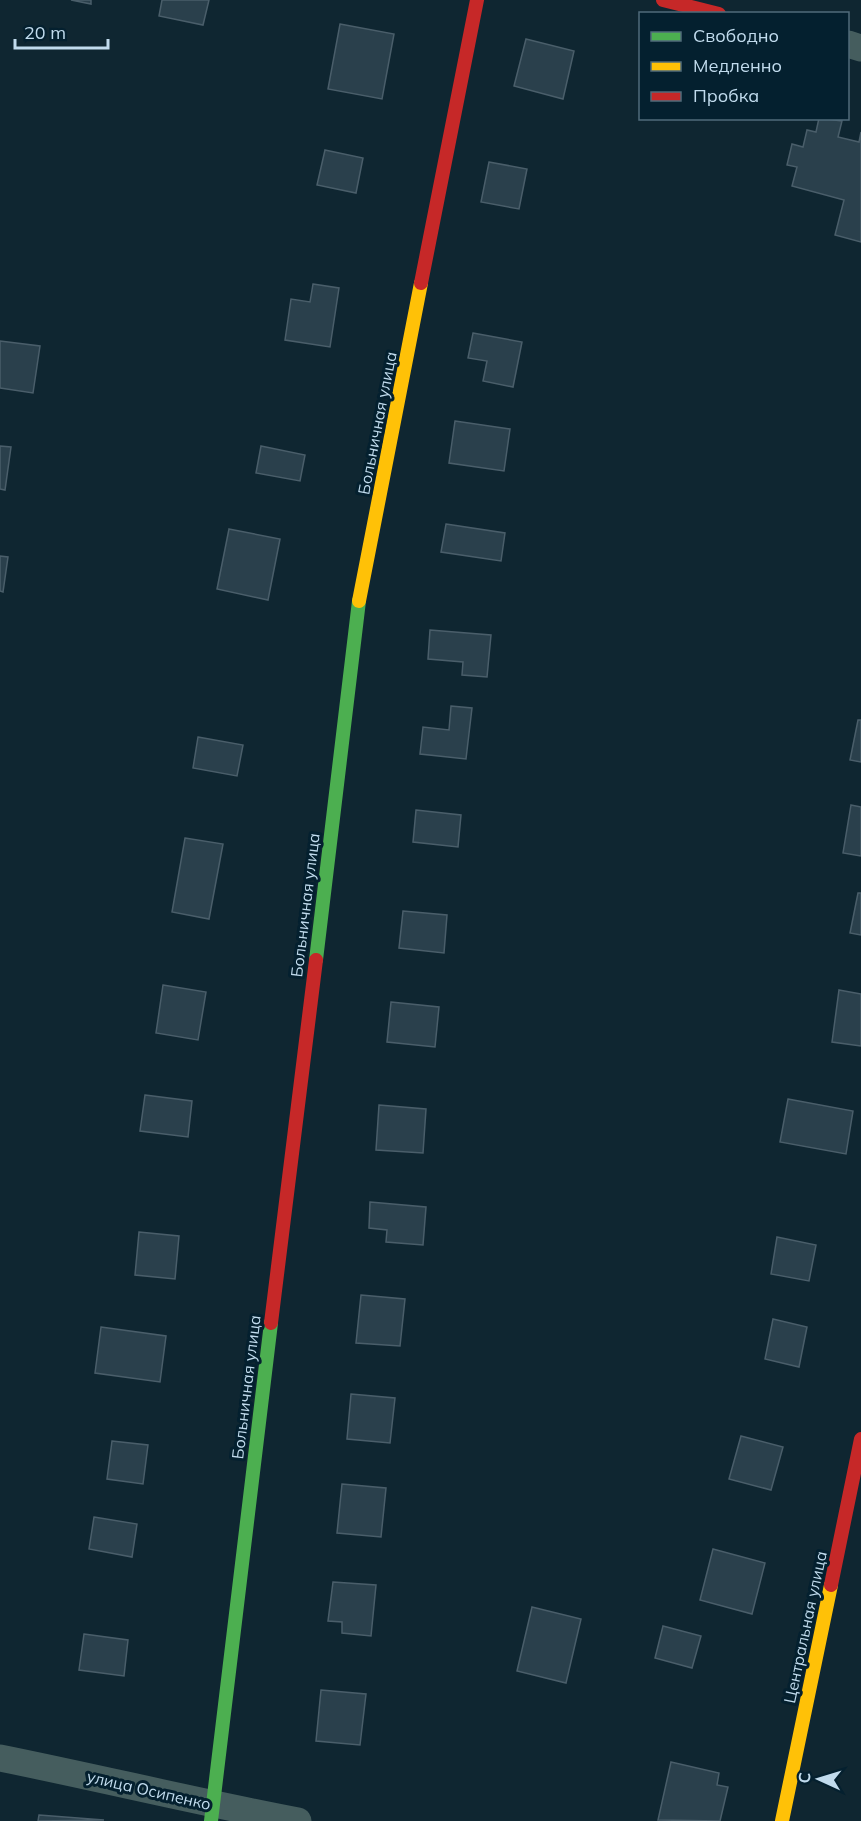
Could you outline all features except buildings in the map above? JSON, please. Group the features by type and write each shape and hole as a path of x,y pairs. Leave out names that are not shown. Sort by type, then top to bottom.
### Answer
{"street":[{"name":"Больничная улица","path":"211,1813 361,585 477,0"},
{"path":"663,0 711,12"},
{"name":"Центральная улица","path":"782,1821 861,1439"},
{"name":"улица Осипенко","path":"0,1758 118,1782 211,1813 298,1821"}],"traffic: fast":[{"path":"316,960 359,601"},
{"path":"211,1821 271,1323"}],"traffic: slow":[{"path":"359,601 421,283"},
{"path":"782,1821 831,1585"}],"traffic: jam":[{"path":"421,283 477,0"},
{"path":"663,0 711,12"},
{"path":"271,1323 316,960"},
{"path":"831,1585 861,1439"}]}
